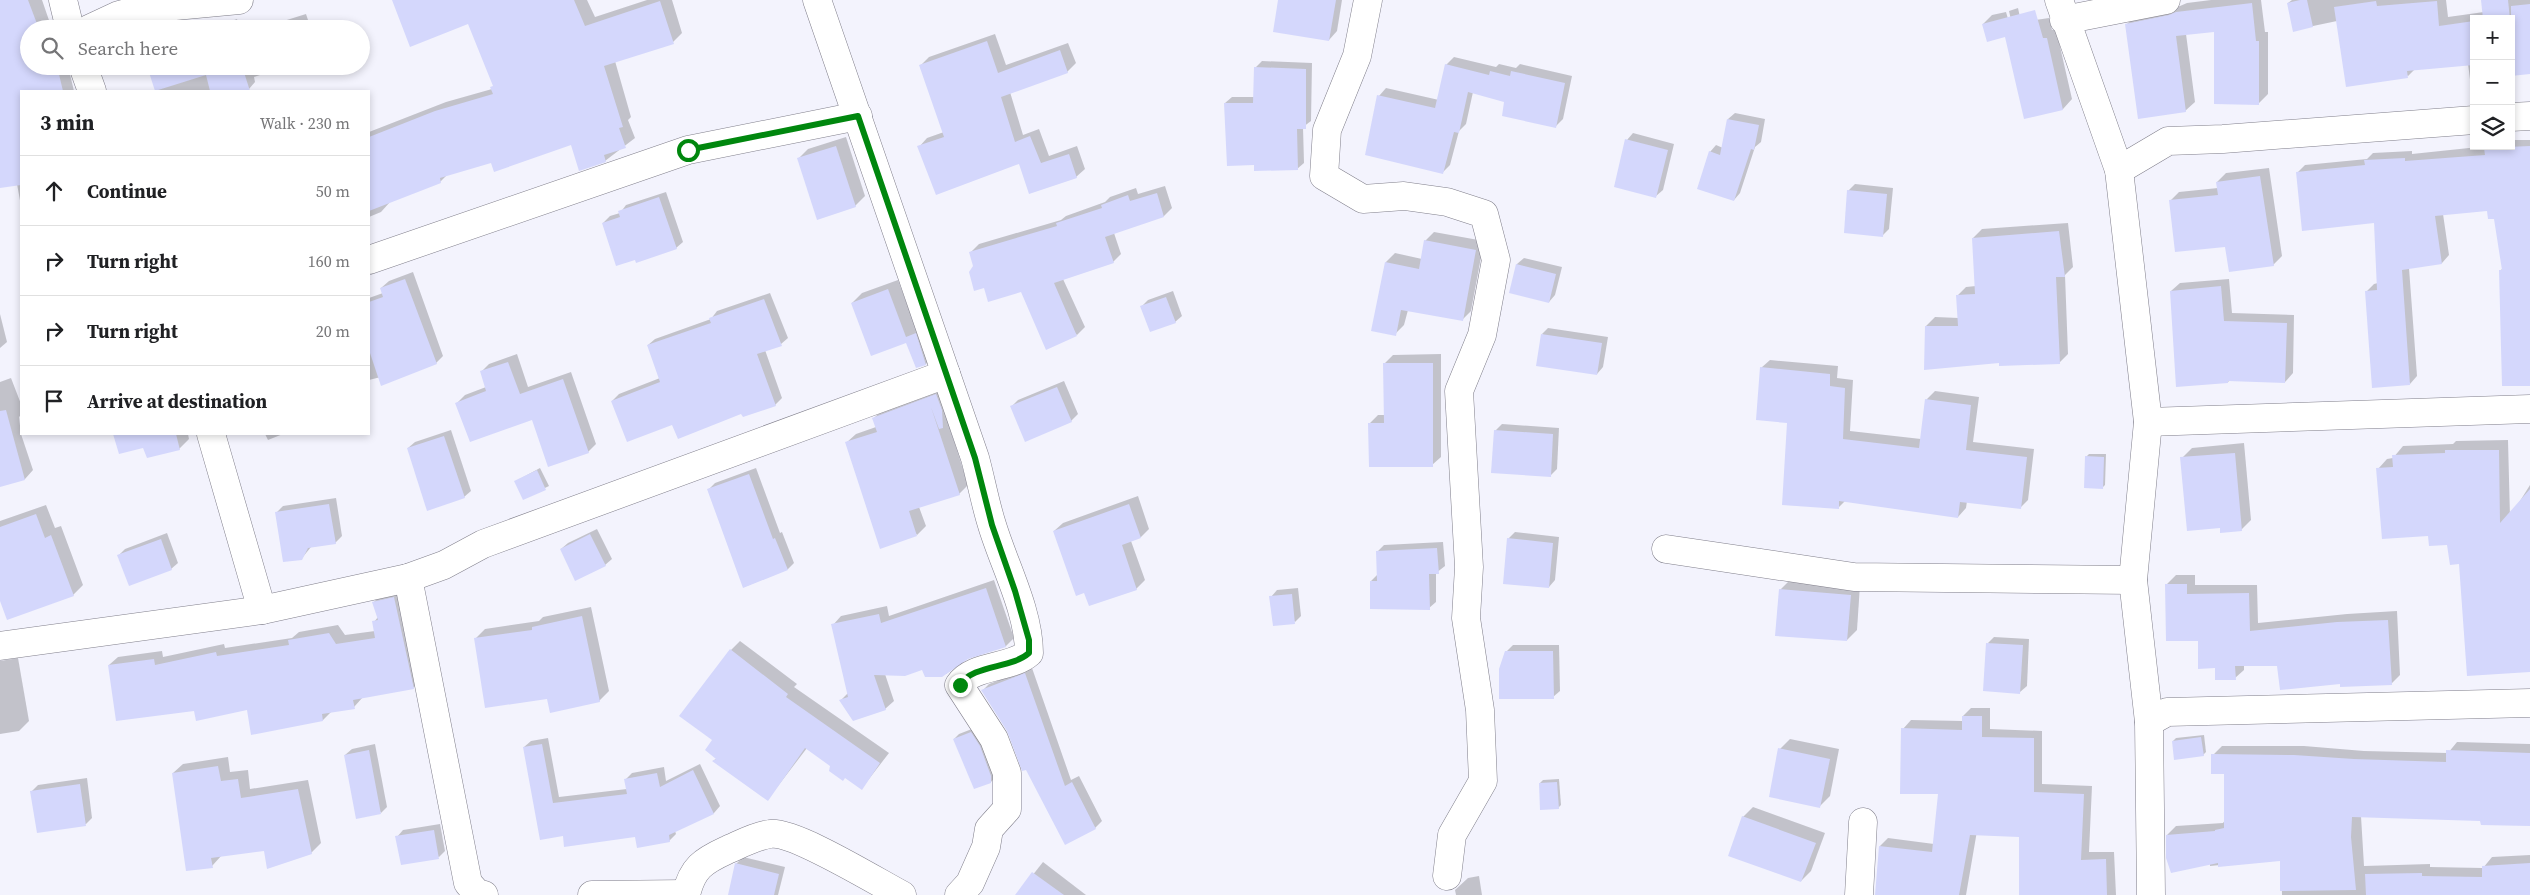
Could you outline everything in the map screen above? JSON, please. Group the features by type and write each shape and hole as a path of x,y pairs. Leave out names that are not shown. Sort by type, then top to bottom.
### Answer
{"street":[{"path":"63,0 68,20"},
{"path":"108,20 119,15 143,9 239,0"},
{"path":"817,0 975,458 992,525 1015,591 1029,640 1029,653 1023,659 971,676 964,679 960,685 994,739 1007,773 1007,809 989,829 986,847 970,883 959,895"},
{"path":"1368,0 1358,56 1327,130 1324,176 1362,199 1404,196 1447,202 1484,214 1496,260 1482,335 1459,391 1469,567 1466,618 1480,710 1483,781 1452,835 1447,876"},
{"path":"2151,895 2149,722 2133,580 2148,422 2119,170 2062,10 2166,0"},
{"path":"86,75 92,90"},
{"path":"370,260 688,150 858,116"},
{"path":"2515,117 2530,116"},
{"path":"2119,170 2168,141 2223,139 2470,120"},
{"path":"0,646 262,610 408,578 444,565 483,544 946,374"},
{"path":"2148,422 2530,409"},
{"path":"211,435 262,610"},
{"path":"1666,549 1854,577 2133,580"},
{"path":"408,578 468,883 477,893 484,895"},
{"path":"2149,722 2167,712 2530,703"},
{"path":"1859,895 1863,822"},
{"path":"592,895 686,894 694,871 711,857 747,841 772,833 795,838 902,895"}],"building":[{"path":"0,0 28,0 36,20 20,20 20,75 59,75 63,90 20,90 20,185 0,188"},
{"path":"392,0 574,0 585,26 660,1 674,44 604,66 623,127 619,128 626,148 604,155 606,162 579,171 571,145 494,172 491,163 440,178 441,183 370,211 370,137 435,111 493,94 490,87 493,86 468,24 410,47"},
{"path":"1278,0 1336,0 1329,41 1273,32"},
{"path":"2307,0 2313,27 2293,32 2287,3"},
{"path":"2481,0 2508,0 2510,15 2483,15"},
{"path":"2376,1 2377,6 2437,1 2439,26 2470,22 2470,65 2407,71 2408,78 2346,87 2334,7"},
{"path":"2252,3 2256,41 2259,41 2259,105 2214,104 2214,32 2176,36 2186,112 2138,119 2125,24 2176,12"},
{"path":"2530,4 2530,74 2515,76 2515,15 2511,15 2511,6"},
{"path":"2035,10 2043,38 2047,38 2063,110 2024,119 2005,37 1987,42 1982,24"},
{"path":"987,41 998,73 1060,50 1068,73 1001,97 1015,142 1030,136 1041,163 1069,154 1077,178 1029,194 1019,164 936,195 917,146 944,137 919,65"},
{"path":"1445,64 1489,75 1490,71 1510,76 1511,71 1565,83 1556,128 1502,116 1504,102 1468,92 1459,133 1454,132 1443,174 1365,155 1377,95 1435,108"},
{"path":"1254,67 1306,69 1306,129 1297,129 1298,170 1254,171 1254,165 1227,166 1224,103 1253,103"},
{"path":"150,75 206,75 158,90 155,90"},
{"path":"206,75 245,75 250,90 210,90"},
{"path":"1727,119 1759,125 1754,150 1751,149 1734,201 1697,189 1709,151 1720,155"},
{"path":"1625,139 1668,150 1656,198 1614,187"},
{"path":"836,146 856,207 817,220 797,158"},
{"path":"2530,146 2530,386 2502,386 2499,270 2502,270 2494,219 2488,219 2487,211 2435,216 2442,264 2402,270 2410,385 2372,388 2365,291 2377,290 2374,223 2302,231 2296,172 2365,165 2364,160 2405,158 2405,161 2485,155 2484,150 2515,150 2515,147"},
{"path":"2260,176 2274,266 2229,272 2225,247 2175,252 2169,200 2218,195 2216,182"},
{"path":"1847,190 1887,194 1883,237 1844,233"},
{"path":"1157,193 1164,217 1105,237 1114,263 1054,283 1077,336 1046,350 1021,292 988,302 984,288 974,291 969,272 973,266 969,252 1057,226 1056,223 1102,208 1101,205 1128,195 1130,201"},
{"path":"659,197 677,249 636,263 635,260 616,266 602,223 620,217 618,211"},
{"path":"2059,231 2065,277 2056,277 2060,364 1999,366 1999,363 1924,370 1925,326 1958,326 1956,295 1975,294 1972,238"},
{"path":"1424,240 1476,250 1463,321 1401,310 1396,336 1371,331 1385,262 1419,269"},
{"path":"1516,264 1556,274 1549,303 1509,293"},
{"path":"405,279 437,364 381,386 370,353 370,302 383,297 380,288"},
{"path":"2221,286 2224,321 2287,323 2285,383 2228,381 2228,383 2176,387 2170,291"},
{"path":"888,289 906,337 916,333 926,365 916,368 906,343 871,356 851,303"},
{"path":"1166,297 1176,323 1150,332 1140,306"},
{"path":"764,299 782,346 757,354 776,406 743,417 741,414 678,439 672,425 627,442 611,401 660,382 647,345 711,323 709,318"},
{"path":"1541,334 1602,343 1597,375 1536,366"},
{"path":"508,362 520,394 563,379 589,453 548,467 532,420 470,442 455,403 486,391 480,371"},
{"path":"1383,363 1433,363 1433,467 1369,467 1368,423 1384,423"},
{"path":"1760,367 1830,374 1830,386 1845,388 1843,439 1919,448 1925,399 1971,405 1966,450 2027,457 2021,509 1960,502 1958,518 1839,501 1839,509 1782,505 1787,423 1756,420"},
{"path":"1057,387 1072,422 1025,442 1010,406"},
{"path":"936,394 942,410 943,428 939,429 931,407 960,495 909,511 917,536 880,549 845,442 877,432 872,418"},
{"path":"6,410 25,480 0,487 0,411"},
{"path":"1494,430 1553,434 1551,477 1491,473"},
{"path":"113,435 176,435 180,450 147,458 143,448 119,454"},
{"path":"444,436 465,498 427,511 407,448"},
{"path":"2445,450 2499,450 2500,523 2530,489 2530,672 2467,676 2459,564 2450,565 2447,545 2429,546 2428,536 2382,539 2376,468 2393,467 2392,455 2445,453"},
{"path":"2235,453 2242,531 2220,533 2220,528 2187,531 2180,457"},
{"path":"2085,456 2104,457 2103,489 2084,488"},
{"path":"537,470 546,490 523,500 514,481"},
{"path":"749,474 773,539 775,538 788,570 743,588 707,489"},
{"path":"329,504 336,544 308,548 302,560 283,562 275,512"},
{"path":"1129,504 1141,538 1122,545 1137,590 1089,606 1084,593 1076,596 1053,531"},
{"path":"36,514 45,538 51,535 74,596 7,620 0,601 0,527"},
{"path":"590,534 606,566 575,581 560,549"},
{"path":"1507,538 1553,543 1549,588 1503,584"},
{"path":"161,539 172,570 129,586 117,555"},
{"path":"1437,548 1439,574 1429,574 1430,610 1370,609 1370,581 1377,581 1376,551"},
{"path":"2165,584 2187,584 2187,594 2249,593 2250,631 2337,622 2388,620 2392,685 2340,687 2340,684 2280,690 2277,666 2235,666 2236,680 2215,680 2215,668 2198,669 2198,641 2166,641"},
{"path":"986,588 1006,647 968,659 942,677 925,677 922,670 905,676 874,675 886,710 853,721 839,700 848,697 831,624 879,614 881,623"},
{"path":"1779,589 1851,595 1847,641 1775,636"},
{"path":"1292,594 1295,624 1273,626 1269,596"},
{"path":"394,597 414,689 353,700 355,709 322,714 323,721 251,735 247,710 196,721 194,711 116,721 108,665 154,659 155,665 216,652 217,656 289,645 288,640 329,633 336,644 375,638 372,621 378,620 372,602"},
{"path":"582,616 600,702 550,713 547,699 485,708 474,638 532,630 532,627"},
{"path":"1986,643 2023,645 2020,694 1983,691"},
{"path":"730,649 788,694 786,697 880,763 862,790 845,778 843,781 829,771 830,766 805,748 768,801 712,761 716,759 705,750 712,740 679,716"},
{"path":"1505,651 1553,651 1554,699 1499,699 1499,669"},
{"path":"1025,673 1065,786 1072,782 1096,829 1065,845 1026,770 1022,771 1007,731 981,690"},
{"path":"1962,716 1982,716 1982,737 2034,738 2034,792 2084,794 2081,860 2106,859 2107,895 2019,895 2019,837 1970,835 1959,895 1875,895 1879,846 1932,852 1938,794 1900,794 1901,728 1962,730"},
{"path":"971,732 980,746 991,776 991,783 974,789 953,739"},
{"path":"2201,737 2204,756 2174,760 2172,741"},
{"path":"542,744 553,803 627,794 624,779 657,773 660,787 693,770 714,814 669,835 670,842 637,848 635,837 564,847 563,836 540,840 523,747"},
{"path":"1778,748 1830,759 1820,808 1769,797"},
{"path":"369,750 381,814 356,819 344,755"},
{"path":"2446,750 2530,753 2530,826 2481,825 2480,821 2352,817 2351,837 2356,890 2280,891 2280,861 2218,867 2218,863 2171,873 2166,858 2166,835 2215,831 2224,828 2224,774 2211,774 2211,754 2294,755 2446,762"},
{"path":"218,766 221,781 238,779 241,798 298,789 312,854 267,869 264,851 211,858 213,868 186,871 172,773"},
{"path":"1557,782 1559,809 1540,810 1539,783"},
{"path":"80,784 86,826 37,833 30,791"},
{"path":"1742,816 1816,843 1801,882 1728,856"},
{"path":"434,830 439,859 401,865 395,836"},
{"path":"735,863 779,874 774,895 728,895"},
{"path":"2530,863 2530,895 2366,895 2365,874 2422,873 2422,876 2482,877 2482,866"},
{"path":"1032,872 1064,895 1015,895"}],"route":[{"path":"688,150 858,116 975,458 992,525 1015,591 1029,640 1029,653 1023,659 978,673 964,679 960,685"}]}
